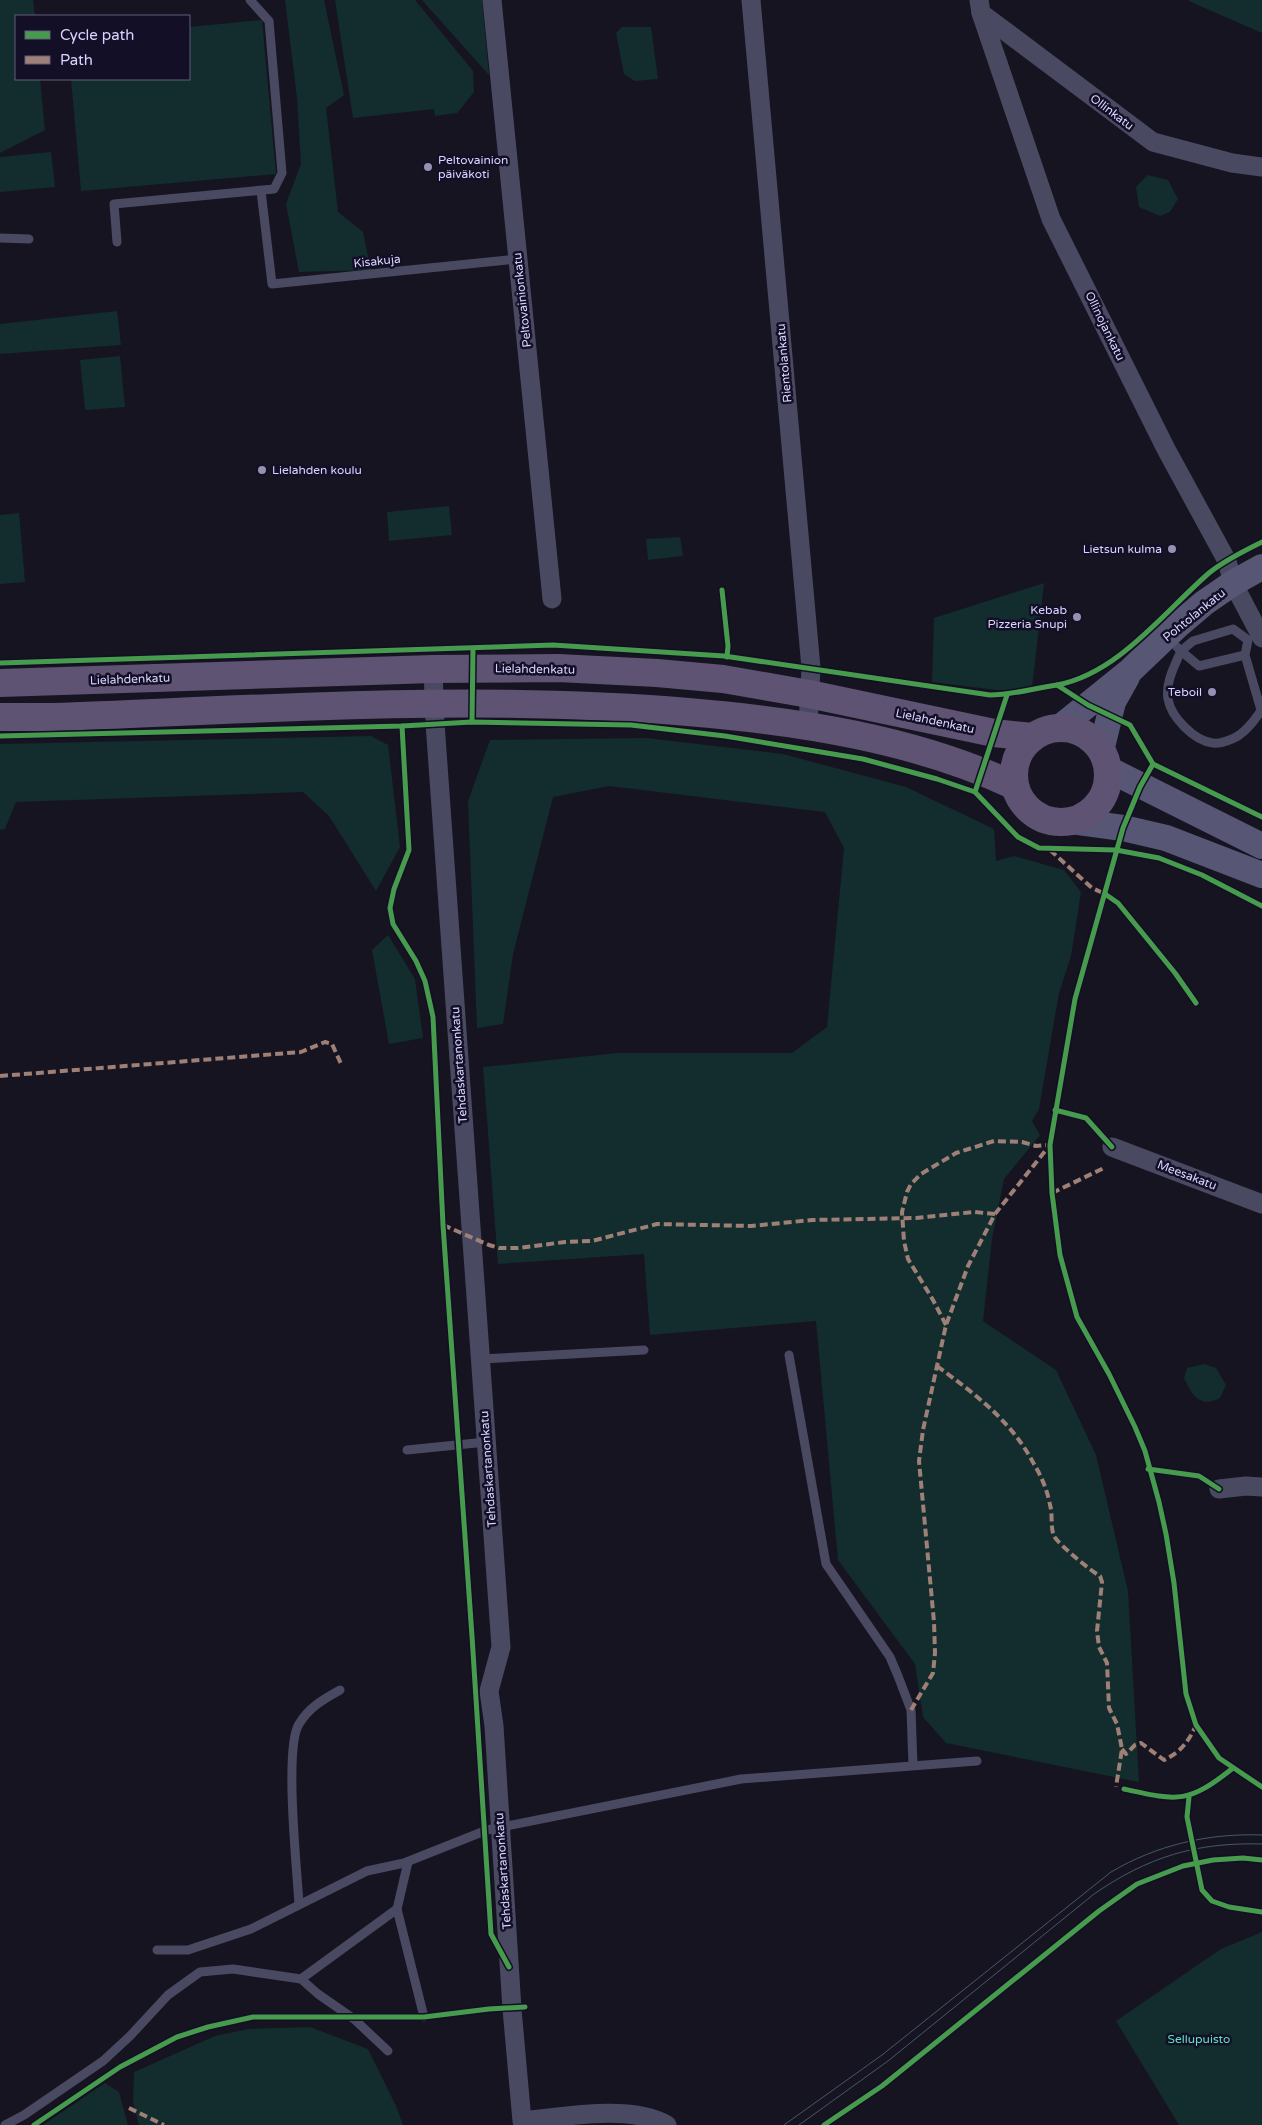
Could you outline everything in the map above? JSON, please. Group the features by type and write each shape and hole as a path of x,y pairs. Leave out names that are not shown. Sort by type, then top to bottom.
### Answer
{"main road":[{"name":"Pohtolankatu","path":"1059,728 1131,670 1173,644 1204,603 1233,583 1262,567"},
{"name":"Lielahdenkatu","path":"0,683 433,669 558,668 657,673 723,679 809,694 994,734 1033,737"},
{"name":"Pohtolankatu","path":"1104,760 1113,702 1131,670"},
{"path":"0,717 54,717 434,704 557,704 632,707 808,726 930,754 965,765 1015,786"},
{"path":"1071,821 1089,813 1096,806 1106,788 1104,760 1091,738 1084,734 1068,728 1041,732 1027,742 1017,757 1014,775 1015,786 1026,806 1038,816 1054,822 1071,821 1123,828 1166,838 1262,875"},
{"path":"1104,760 1262,846"}],"street":[{"name":"Peltovainionkatu","path":"492,0 552,599"},
{"name":"Rientolankatu","path":"751,0 811,668 808,726"},
{"name":"Ollinkatu","path":"980,7 1153,142 1232,163 1262,167"},
{"name":"Ollinojankatu","path":"980,7 1051,219 1166,449 1227,561 1233,583 1256,637"},
{"name":"Tehdaskartanonkatu","path":"433,669 501,1647 489,1691 494,1726 517,2123 618,2113 649,2117 667,2125"},
{"name":"Meesakatu","path":"1112,1147 1262,1204"},
{"path":"1219,1489 1246,1486 1262,1487"}],"lane":[{"path":"117,242 114,204 274,189 282,172 269,21 250,0"},
{"name":"Kisakuja","path":"261,191 272,284 518,259"},
{"path":"0,238 29,239"},
{"path":"1233,629 1256,637 1244,655 1199,666 1173,644 1193,641 1233,629"},
{"path":"1173,644 1168,699 1178,720 1189,733 1213,743 1234,738 1252,724 1262,710 1244,655"},
{"path":"481,1359 644,1350"},
{"path":"789,1356 826,1564 890,1657 896,1670 911,1710 913,1765"},
{"path":"407,1450 486,1442"},
{"path":"299,1904 291,1755 298,1725 313,1706 340,1690"},
{"path":"157,1950 188,1950 251,1929 367,1871 408,1862 487,1830 741,1779 976,1761"},
{"path":"408,1862 397,1909 424,2017"},
{"path":"301,1979 397,1909"},
{"path":"5,2125 24,2115 103,2062 168,1995 200,1972 233,1969 301,1979 318,1994 354,2019 388,2051"}],"green space":[{"path":"0,0 33,0 35,15 15,15 15,80 40,80 45,130 0,153"},
{"path":"285,0 324,0 344,95 326,108 338,212 363,232 371,270 299,272 286,204 301,164 297,98"},
{"path":"335,0 415,0 473,71 474,92 457,113 435,116 434,109 353,118"},
{"path":"422,0 482,0 489,75"},
{"path":"1188,0 1262,0 1262,33 1191,2"},
{"path":"262,20 276,174 81,191 71,80 190,80 190,27"},
{"path":"622,27 651,27 658,79 635,81 624,74 616,33"},
{"path":"51,152 55,187 0,192 0,157"},
{"path":"1148,175 1168,180 1178,199 1170,212 1160,216 1139,207 1136,187"},
{"path":"117,311 121,345 0,354 0,324"},
{"path":"120,356 125,407 85,410 80,360"},
{"path":"449,506 452,535 389,541 387,512"},
{"path":"19,513 25,582 0,584 0,515"},
{"path":"680,537 683,556 648,560 646,539"},
{"path":"1044,583 1032,688 1005,691 932,682 934,618"},
{"path":"371,736 388,745 400,847 376,891 329,816 303,792 16,802 5,829 0,830 0,744"},
{"path":"646,738 783,754 906,787 994,829 996,861 1014,856 1064,870 1081,892 1071,956 1059,993 1039,1109 1032,1121 1040,1135 1004,1179 992,1239 983,1321 1056,1370 1096,1455 1128,1591 1139,1782 946,1743 923,1717 915,1664 838,1560 816,1321 650,1335 644,1254 498,1264 483,1067 617,1053 792,1053 827,1027 844,848 825,812 609,786 553,797 513,954 503,1024 477,1028 468,801 490,740"},
{"path":"388,935 415,979 423,1038 389,1044 372,950"},
{"path":"1204,1364 1216,1368 1226,1385 1220,1398 1207,1402 1201,1401 1193,1394 1184,1378 1187,1368"},
{"name":"Sellupuisto","path":"1262,1932 1262,2125 1179,2125 1116,2021 1221,1949"},
{"path":"310,2027 368,2049 396,2106 403,2125 139,2125 133,2102 134,2072 215,2036 248,2029"},
{"path":"105,2083 119,2092 128,2125 43,2125"}],"tram line":[{"path":"784,2125 882,2055 1111,1872 1146,1855 1184,1843 1222,1836 1262,1835"},
{"path":"799,2125 888,2061 1094,1894 1114,1881 1153,1861 1174,1854 1216,1846 1262,1844"}],"marked path":[{"path":"1050,850 1092,888 1105,894"},
{"path":"0,1076 301,1052 325,1042 332,1044 342,1066"},
{"path":"946,1325 908,1259 904,1241 902,1212 911,1184 921,1174 956,1153 994,1141 1022,1142 1036,1146 1050,1145"},
{"path":"911,1710 933,1673 935,1653 934,1622 919,1461 923,1430 946,1325 968,1266 995,1214 1050,1145"},
{"path":"1052,1193 1106,1167"},
{"path":"443,1225 489,1245 499,1248 518,1248 565,1242 592,1241 657,1224 751,1226 812,1220 916,1218 974,1212 995,1214"},
{"path":"937,1366 992,1410 1015,1435 1038,1470 1048,1495 1054,1536 1061,1545 1100,1576 1102,1582 1097,1631 1099,1647 1107,1663 1109,1708 1117,1724 1122,1749 1116,1787"},
{"path":"1122,1749 1126,1754 1135,1745 1141,1743 1164,1760 1184,1745 1196,1725"},
{"path":"129,2108 164,2125"}],"cycle path":[{"path":"1057,685 1079,679 1120,655 1215,568 1262,542"},
{"path":"722,590 728,646 727,657"},
{"path":"0,663 553,645 724,656 990,695 1015,693 1057,685 1088,705 1130,725 1153,764 1262,817"},
{"path":"472,722 473,649"},
{"path":"975,792 1007,695"},
{"path":"0,736 402,726 472,722 631,725 725,736 863,759 937,779 975,792 1018,837 1039,848 1116,850 1159,858 1202,875 1262,906"},
{"path":"402,726 409,850 394,889 390,908 393,924 416,961 425,981 433,1017 443,1225 491,1934 509,1967"},
{"path":"1153,764 1140,787 1123,828 1075,999 1050,1145 1052,1193 1060,1255 1077,1317 1109,1374 1135,1427 1145,1451 1159,1502 1174,1583 1186,1694 1196,1725 1219,1758 1262,1787"},
{"path":"1105,894 1118,903 1175,973 1196,1003"},
{"path":"1055,1110 1086,1118 1112,1147"},
{"path":"1148,1469 1199,1476 1219,1489"},
{"path":"1124,1789 1170,1797 1193,1794 1218,1780 1233,1768"},
{"path":"1189,1797 1187,1817 1202,1890 1212,1901 1229,1907 1262,1912"},
{"path":"824,2125 882,2086 1099,1911 1137,1884 1183,1866 1213,1860 1243,1858 1262,1860"},
{"path":"34,2125 120,2067 177,2037 208,2027 253,2017 424,2017 489,2009 525,2007"}],"place":[{"name":"Peltovainion päiväkoti","path":"428,167"},
{"name":"Lielahden koulu","path":"262,470"},
{"name":"Lietsun kulma","path":"1172,549"},
{"name":"Kebab Pizzeria Snupi","path":"1077,617"},
{"name":"Teboil","path":"1212,692"}]}
